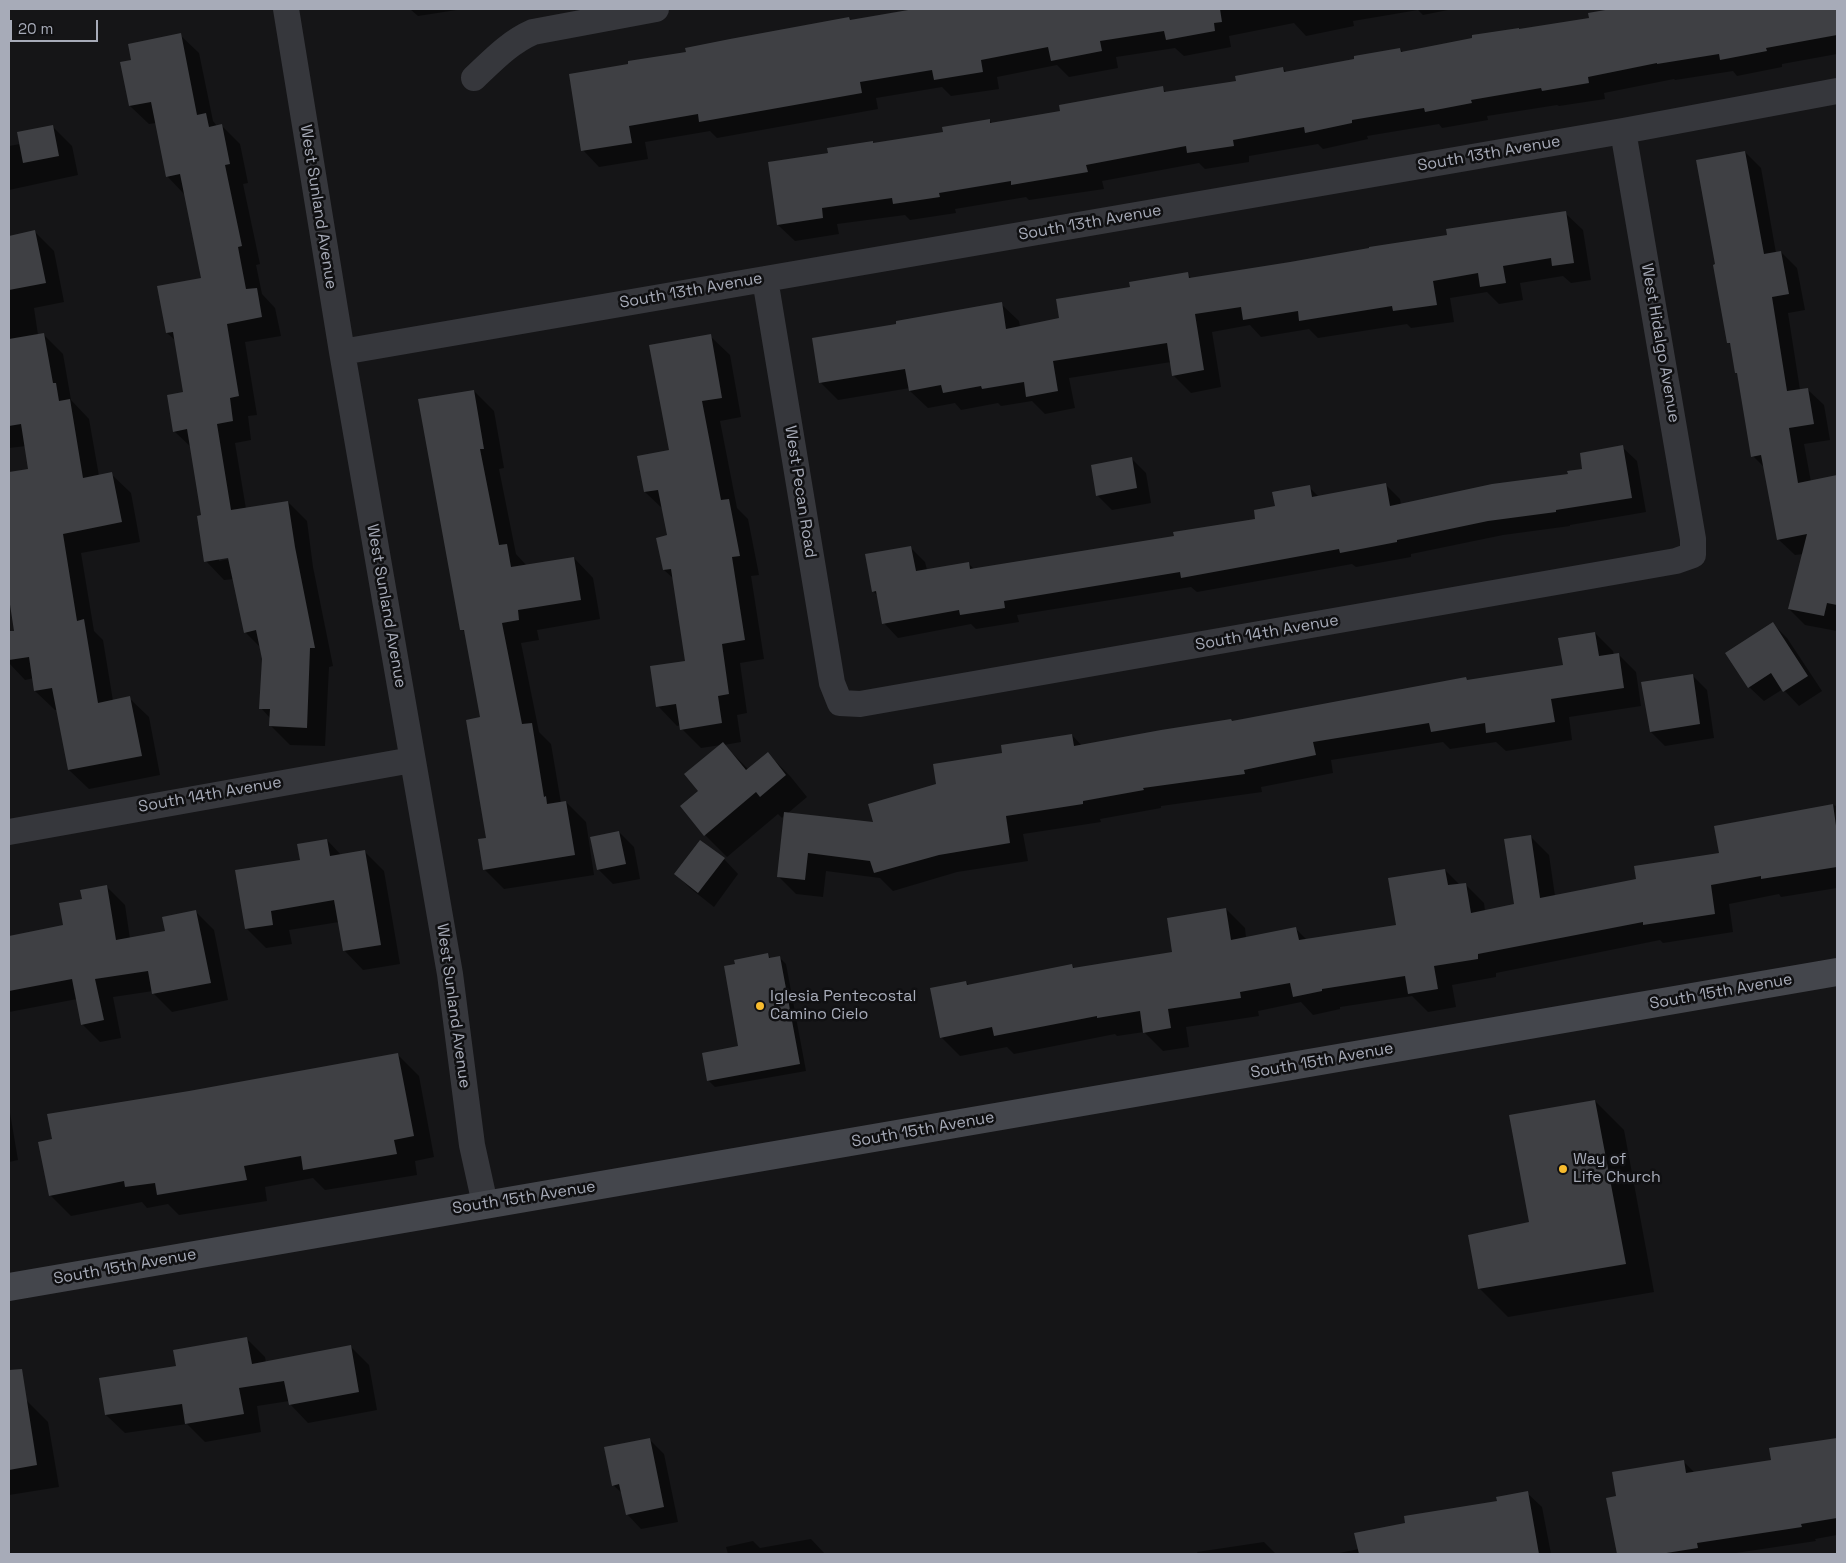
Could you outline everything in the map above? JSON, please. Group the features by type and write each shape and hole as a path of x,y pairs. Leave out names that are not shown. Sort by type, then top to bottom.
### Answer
{"street":[{"name":"West Sunland Avenue","path":"286,9 342,352 450,974 472,1145 486,1204"},
{"path":"474,78 502,51 518,39 533,32 656,9"},
{"name":"South 13th Avenue","path":"342,352 1623,131 1837,91"},
{"name":"West Hidalgo Avenue","path":"1623,131 1693,539 1693,555"},
{"name":"West Pecan Road","path":"765,278 832,683 840,703"},
{"name":"South 14th Avenue","path":"840,703 860,704 890,699 1676,561 1693,555"},
{"name":"South 14th Avenue","path":"9,832 412,760"},
{"name":"South 15th Avenue","path":"9,1287 1837,972"}],"building":[{"path":"914,9 1220,9 1222,22 1214,23 1215,31 1166,40 1164,31 1100,41 1102,51 1051,61 1048,47 981,60 983,72 934,80 932,70 860,82 862,93 699,122 698,114 629,126 632,143 581,151 569,74 628,64 628,61 686,52 685,48 730,39 849,17 850,20"},
{"path":"1611,9 1837,9 1837,35 1766,48 1767,51 1720,60 1719,54 1657,63 1588,77 1589,83 1542,91 1541,88 1471,100 1472,103 1425,112 1424,108 1352,120 1352,123 1305,133 1304,127 1233,140 1234,146 1187,153 1186,146 1086,165 1088,172 1011,185 1011,181 939,193 940,197 893,204 892,198 822,208 823,218 777,225 768,162 828,153 827,148 943,132 942,127 990,119 990,123 1060,111 1059,105 1163,86 1164,92 1236,81 1235,76 1283,67 1284,72 1400,48 1401,52 1472,38 1472,35 1589,18 1588,13"},
{"path":"181,33 197,115 206,113 209,127 222,124 230,164 225,165 242,246 238,247 246,289 257,288 262,317 227,324 239,396 230,398 233,421 217,424 231,510 288,501 315,648 310,648 307,728 269,726 270,709 259,709 262,659 256,630 244,633 228,558 204,562 197,516 201,515 187,429 173,432 167,395 183,392 173,332 166,333 157,286 201,278 180,174 166,177 151,102 129,106 120,62 131,60 128,44"},
{"path":"53,125 59,156 23,163 17,132"},
{"path":"1745,151 1764,254 1781,251 1789,294 1772,297 1787,391 1808,388 1814,424 1789,428 1798,483 1837,475 1837,605 1827,603 1824,616 1788,609 1807,534 1777,540 1761,455 1751,457 1737,373 1735,373 1730,343 1727,343 1713,265 1715,264 1696,160"},
{"path":"1566,211 1574,263 1552,266 1551,258 1503,266 1506,283 1480,287 1478,273 1433,281 1437,305 1393,311 1392,306 1299,321 1298,311 1243,320 1241,307 1195,314 1204,370 1172,376 1167,343 1053,361 1058,391 1026,397 1024,382 982,389 981,386 943,393 941,385 909,391 905,369 819,383 812,338 896,324 896,321 1002,302 1006,329 1059,318 1056,299 1130,287 1129,282 1188,272 1189,278 1290,262 1447,235 1446,229"},
{"path":"35,230 46,283 9,290 9,236"},
{"path":"44,333 53,383 56,383 59,401 70,399 83,478 112,472 122,522 63,534 77,621 84,619 98,703 130,696 142,756 68,770 52,688 34,691 29,657 9,660 9,631 14,631 9,598 9,472 28,469 21,424 9,426 9,339"},
{"path":"711,334 722,398 702,401 721,500 729,499 740,556 732,557 745,640 722,644 729,694 718,696 722,723 680,730 676,704 656,707 650,666 685,661 671,569 663,570 656,538 667,535 658,490 644,492 637,456 669,450 649,345"},
{"path":"474,390 484,449 480,449 499,545 507,544 511,567 574,557 581,600 518,610 519,620 502,623 522,724 532,723 544,797 546,796 547,804 566,801 575,855 483,870 478,839 486,838 466,720 480,717 464,630 460,630 418,399"},
{"path":"1623,445 1632,498 1556,510 1556,512 1488,521 1340,553 1339,549 1181,578 1180,572 1004,601 1005,608 960,615 959,610 882,624 876,591 872,592 865,554 911,546 916,571 969,562 970,569 1174,536 1173,532 1255,519 1254,510 1275,506 1272,492 1310,485 1312,497 1386,483 1390,506 1492,484 1568,474 1567,471 1582,469 1580,453"},
{"path":"1132,457 1137,488 1096,496 1091,465"},
{"path":"1773,622 1808,676 1783,692 1771,673 1748,688 1725,653"},
{"path":"1595,632 1599,656 1619,653 1624,688 1551,699 1555,722 1486,733 1485,723 1431,732 1429,723 1313,742 1316,755 1244,770 1245,774 1143,788 1144,790 1083,801 1083,804 1006,816 1010,843 939,855 874,873 870,861 808,853 805,880 777,877 784,812 873,822 868,804 936,784 933,764 1002,753 1001,745 1072,734 1074,746 1161,730 1231,719 1232,721 1466,677 1467,680 1563,665 1558,638"},
{"path":"1693,674 1700,724 1650,732 1641,682"},
{"path":"723,742 746,770 768,752 786,775 760,797 756,792 704,836 680,806 698,791 684,774"},
{"path":"1833,804 1837,833 1837,867 1761,879 1761,876 1711,885 1715,914 1643,925 1643,922 1478,954 1478,959 1434,966 1438,989 1408,994 1405,976 1322,989 1322,991 1293,997 1290,983 1240,992 1241,998 1168,1009 1171,1028 1143,1033 1140,1011 1097,1018 1097,1016 994,1036 992,1027 940,1038 930,988 966,981 967,985 1072,964 1073,968 1172,952 1167,918 1226,908 1231,940 1296,927 1299,940 1396,925 1388,878 1445,869 1448,885 1466,883 1471,913 1514,904 1504,839 1531,835 1540,898 1636,879 1634,866 1719,853 1714,826"},
{"path":"619,831 626,864 597,870 590,837"},
{"path":"327,839 330,856 365,850 381,945 343,951 334,900 271,911 273,925 245,929 235,870 300,860 297,844"},
{"path":"700,840 725,858 698,893 674,874"},
{"path":"107,885 116,940 165,931 162,917 196,910 211,983 152,994 148,971 95,979 104,1020 81,1025 72,979 9,991 9,936 63,925 59,903 82,899 80,890"},
{"name":"Iglesia Pentecostal Camino Cielo","path":"768,953 769,958 780,956 800,1064 707,1081 702,1053 738,1046 724,966 735,964 734,960"},
{"path":"398,1053 414,1136 394,1140 397,1154 303,1170 301,1156 244,1166 247,1180 157,1195 155,1183 125,1187 124,1181 49,1196 38,1142 52,1139 47,1114 189,1091"},
{"name":"Way of Life Church","path":"1595,1100 1626,1264 1478,1289 1468,1235 1529,1222 1509,1115"},
{"path":"247,1337 252,1364 351,1345 359,1392 289,1405 284,1381 239,1388 244,1414 185,1424 182,1404 105,1415 99,1378 176,1366 173,1350"},
{"path":"22,1369 37,1465 9,1470 9,1370"},
{"path":"650,1438 664,1507 626,1515 619,1484 612,1486 604,1447"},
{"path":"1837,1438 1837,1518 1801,1524 1802,1527 1697,1543 1698,1548 1660,1554 1617,1554 1606,1498 1616,1496 1612,1472 1684,1460 1686,1473 1771,1460 1769,1448"},
{"path":"1528,1491 1539,1554 1359,1554 1354,1533 1405,1523 1404,1516 1497,1501 1496,1497"}],"place":[{"name":"Iglesia Pentecostal Camino Cielo","path":"760,1006"},
{"name":"Way of Life Church","path":"1563,1169"}]}
